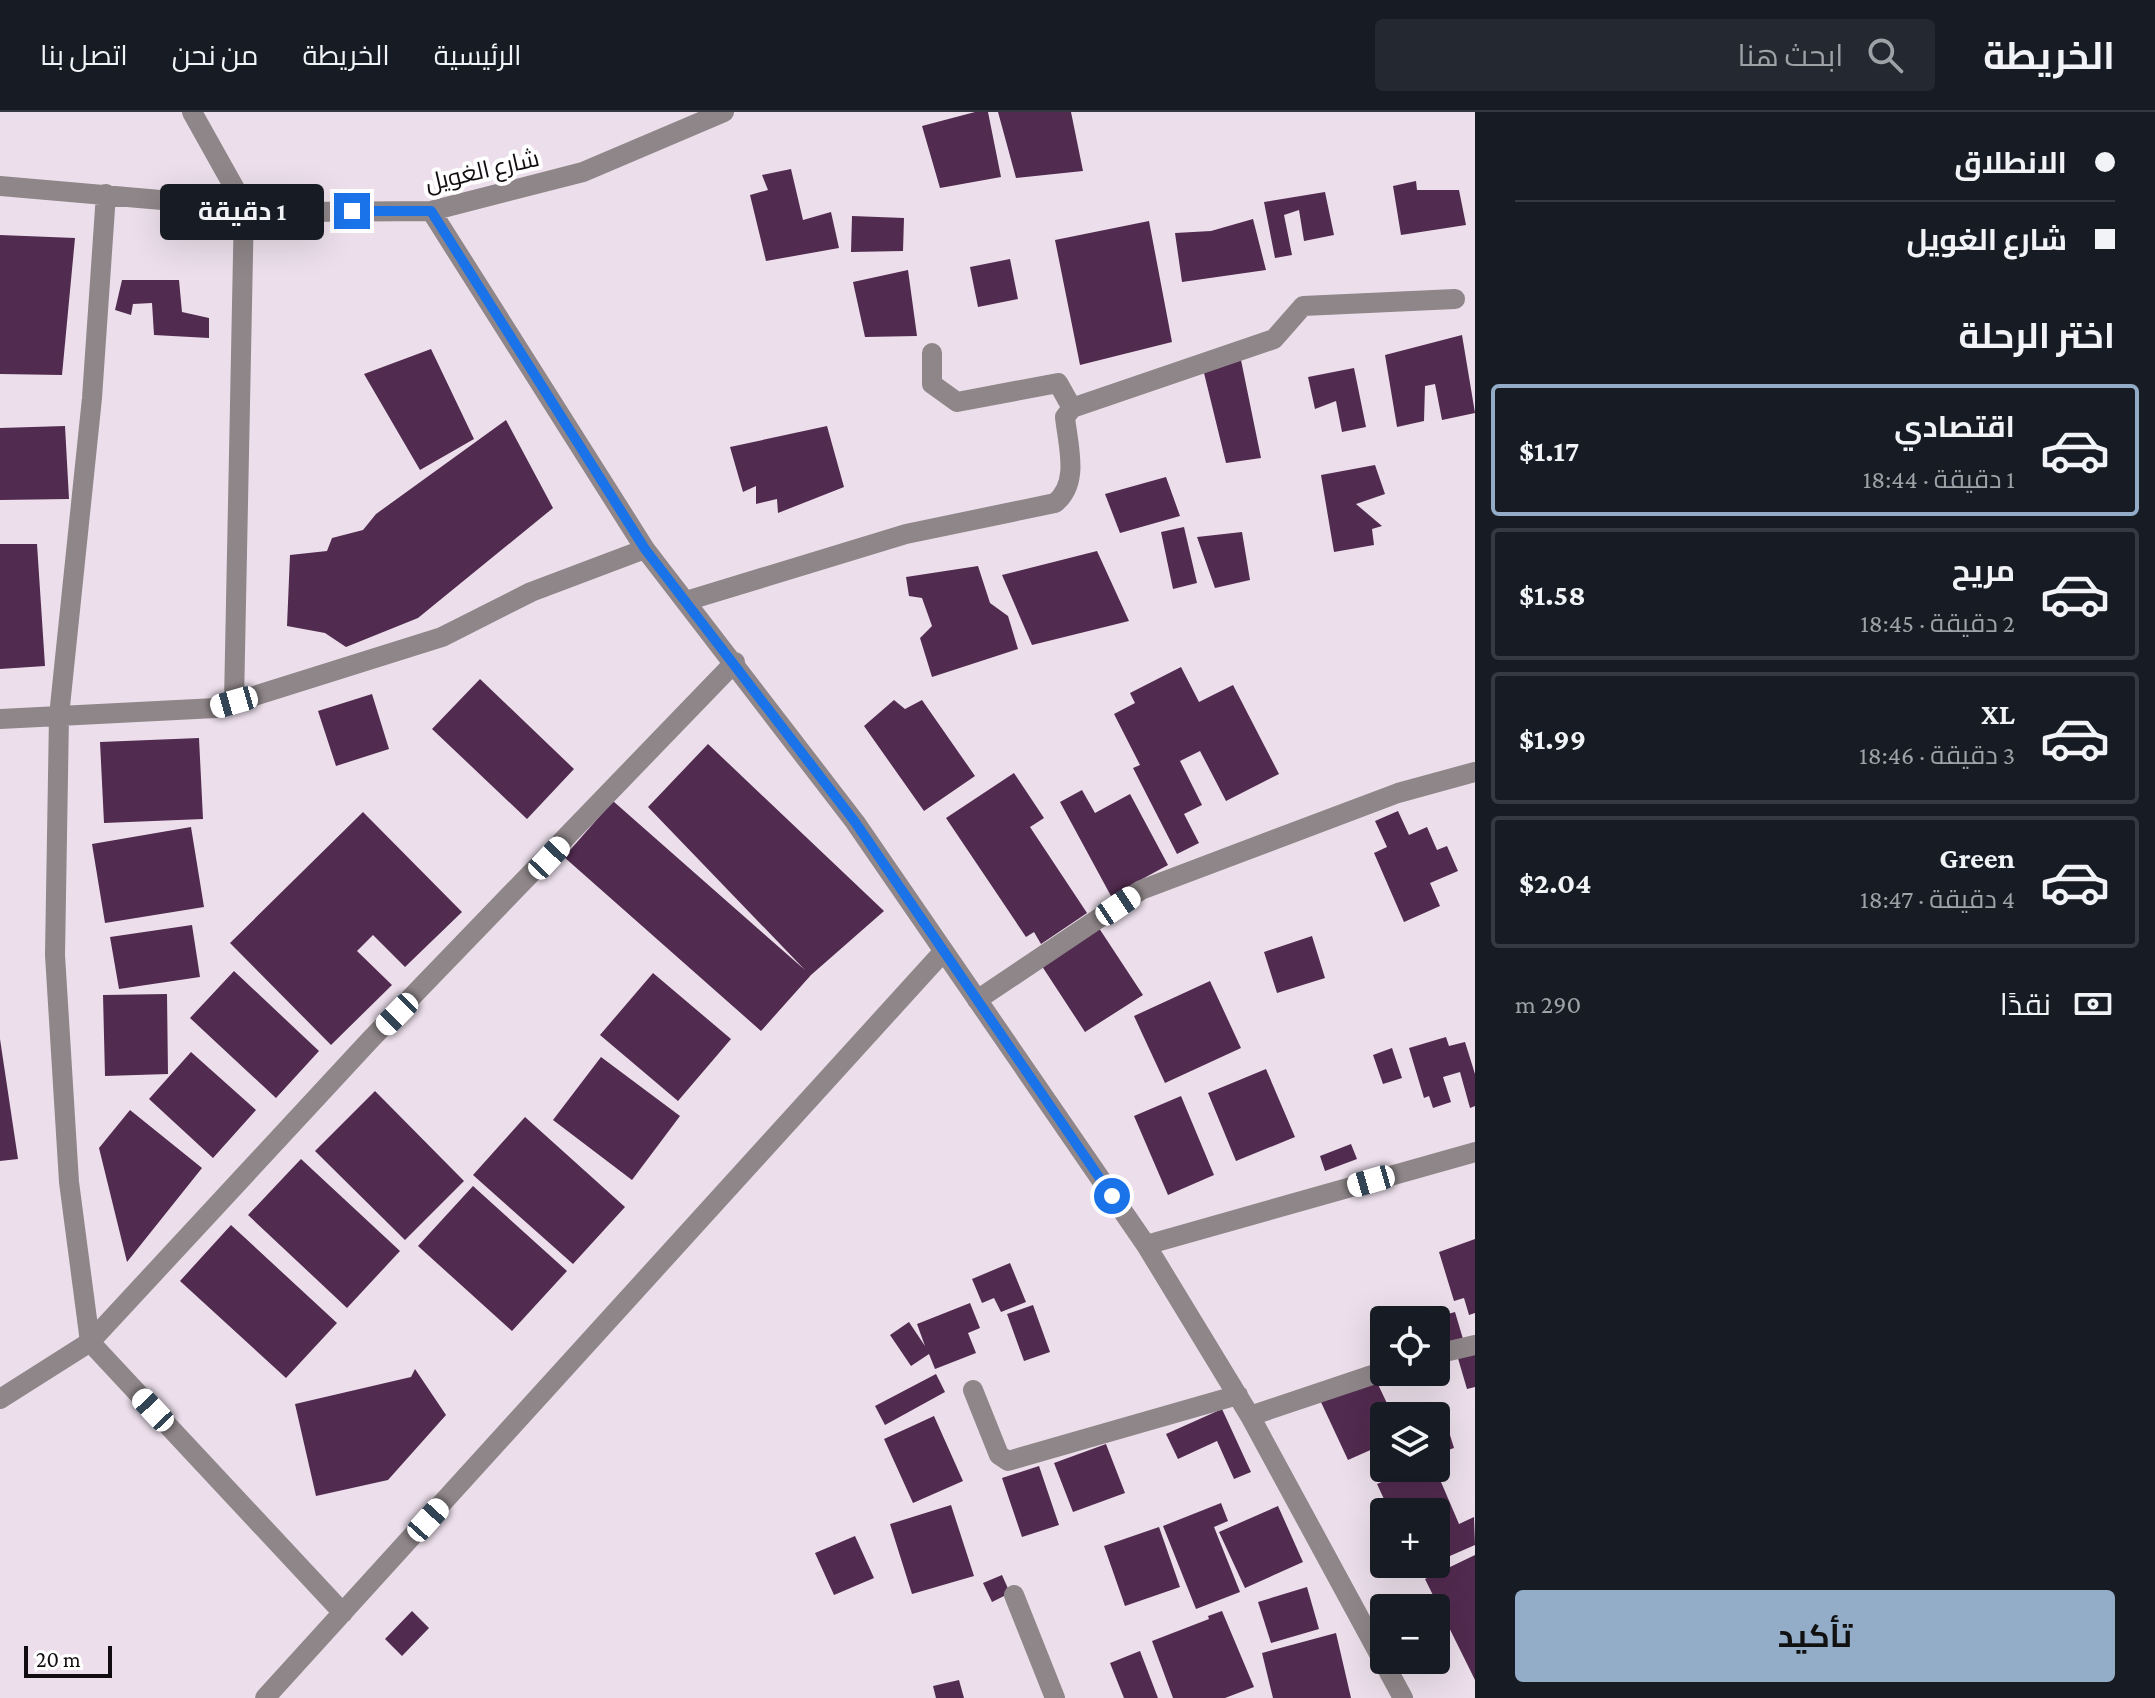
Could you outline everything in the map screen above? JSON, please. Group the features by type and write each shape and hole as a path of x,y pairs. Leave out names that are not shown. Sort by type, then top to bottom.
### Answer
{"street":[{"path":"192,112 244,205 234,702"},
{"name":"شارع الغويل","path":"0,186 299,212 431,211 583,172 724,112"},
{"path":"106,194 92,398 59,716 55,955 69,1182 90,1342 343,1613"},
{"path":"431,211 645,549 735,662 855,822 1146,1245 1250,1416 1403,1698"},
{"path":"686,601 906,534 1055,503 1067,494 1071,483 1065,417 1072,408 1274,339 1303,306 1455,299"},
{"path":"932,353 932,384 957,402 1058,383 1072,408"},
{"path":"0,719 216,708 442,637 531,592 645,549"},
{"path":"0,1399 90,1342 370,1040 735,662"},
{"path":"977,1000 1141,890 1398,793 1475,772"},
{"path":"265,1698 943,952"},
{"path":"1146,1245 1475,1152"},
{"path":"1450,1351 1475,1345"},
{"path":"1250,1416 1370,1376"},
{"path":"973,1390 999,1455 1008,1461 1238,1395"},
{"path":"1014,1595 1055,1698"}],"building":[{"path":"975,112 988,112 1001,177 940,188 922,126"},
{"path":"998,112 1071,112 1083,171 1016,178"},
{"path":"791,169 803,220 831,212 839,248 766,261 750,195 768,190 762,175"},
{"path":"1416,181 1417,190 1459,190 1466,225 1401,235 1393,186"},
{"path":"1325,192 1334,235 1304,241 1299,210 1284,215 1292,255 1275,258 1264,202"},
{"path":"852,216 904,218 903,251 851,252"},
{"path":"1253,219 1266,270 1182,282 1175,233 1211,231"},
{"path":"1149,221 1172,342 1080,365 1055,240"},
{"path":"0,235 75,238 62,375 0,374"},
{"path":"1010,259 1018,299 978,307 970,267"},
{"path":"908,270 917,336 865,337 853,282"},
{"path":"122,280 179,280 182,312 209,318 209,338 154,335 152,303 133,304 131,315 115,310"},
{"path":"1462,335 1475,413 1442,420 1435,384 1425,386 1424,421 1397,427 1385,355"},
{"path":"431,349 474,439 420,470 364,374"},
{"path":"1241,360 1261,458 1226,463 1204,373"},
{"path":"1354,368 1366,427 1342,432 1336,401 1315,409 1308,377"},
{"path":"506,420 553,508 418,618 346,647 325,633 287,626 290,555 327,551 332,538 363,530 376,514"},
{"path":"65,426 69,499 0,500 0,428"},
{"path":"827,426 844,487 778,513 777,499 756,504 756,486 743,492 730,447"},
{"path":"1375,465 1385,494 1356,504 1382,526 1372,529 1374,545 1334,552 1321,475"},
{"path":"1166,477 1180,516 1120,533 1105,494"},
{"path":"1184,527 1197,583 1173,589 1161,532"},
{"path":"1242,532 1250,580 1215,588 1197,537"},
{"path":"0,544 37,544 45,666 0,669"},
{"path":"1097,551 1129,621 1032,645 1002,575"},
{"path":"978,566 990,603 1008,616 1018,649 932,677 920,638 932,626 922,598 909,596 906,577"},
{"path":"1181,667 1199,702 1233,685 1279,774 1226,801 1200,751 1180,761 1202,805 1184,814 1199,843 1177,854 1133,768 1140,765 1114,714 1135,703 1130,693"},
{"path":"480,679 574,769 527,819 432,729"},
{"path":"372,694 389,749 336,766 318,711"},
{"path":"894,700 905,709 922,700 975,776 924,811 864,726"},
{"path":"199,738 203,819 104,823 100,742"},
{"path":"708,744 884,911 811,975 761,1031 564,857 613,801 805,970 648,807"},
{"path":"1014,773 1044,818 1030,827 1087,913 1041,944 1034,932 1026,937 946,818"},
{"path":"1082,790 1095,813 1130,794 1168,865 1111,896 1060,802"},
{"path":"1398,811 1409,835 1427,827 1437,850 1447,846 1458,871 1430,883 1440,906 1404,922 1374,853 1387,847 1375,821"},
{"path":"363,812 462,912 405,967 373,935 357,951 392,985 331,1045 230,943"},
{"path":"191,827 204,907 105,923 92,844"},
{"path":"1093,919 1143,995 1085,1032 1036,957"},
{"path":"192,925 200,977 119,989 110,937"},
{"path":"1312,936 1325,978 1277,993 1264,952"},
{"path":"234,971 319,1051 276,1098 190,1018"},
{"path":"653,973 731,1039 678,1101 600,1035"},
{"path":"1210,981 1241,1048 1165,1083 1134,1016"},
{"path":"167,994 168,1074 105,1076 103,995"},
{"path":"1446,1037 1449,1046 1465,1042 1475,1074 1475,1106 1470,1108 1460,1072 1443,1077 1451,1102 1433,1108 1429,1096 1424,1098 1409,1048"},
{"path":"0,1039 18,1159 0,1161"},
{"path":"1392,1048 1402,1078 1383,1084 1373,1055"},
{"path":"191,1052 256,1110 213,1158 149,1099"},
{"path":"601,1057 680,1116 632,1180 553,1120"},
{"path":"1266,1069 1295,1137 1236,1161 1208,1093"},
{"path":"375,1091 464,1181 405,1240 315,1151"},
{"path":"1181,1096 1214,1175 1168,1195 1134,1116"},
{"path":"130,1110 202,1168 127,1262 99,1148"},
{"path":"525,1117 625,1207 573,1264 473,1175"},
{"path":"1351,1144 1357,1159 1325,1171 1320,1156"},
{"path":"301,1159 400,1251 347,1308 248,1215"},
{"path":"473,1186 567,1271 512,1331 418,1246"},
{"path":"231,1225 337,1323 286,1378 180,1281"},
{"path":"1475,1239 1475,1313 1469,1315 1464,1298 1454,1301 1439,1252"},
{"path":"1010,1263 1026,1302 1001,1312 994,1298 982,1303 972,1279"},
{"path":"970,1303 980,1328 968,1333 976,1353 935,1369 929,1354 911,1366 890,1335 909,1322 925,1346 917,1324"},
{"path":"1033,1305 1050,1352 1024,1361 1007,1314"},
{"path":"1455,1312 1463,1339 1450,1342 1450,1313"},
{"path":"1475,1350 1475,1387 1467,1389 1457,1355"},
{"path":"415,1369 446,1415 388,1480 316,1496 295,1404 411,1377"},
{"path":"936,1374 945,1392 885,1425 875,1406"},
{"path":"1370,1378 1370,1386 1379,1386 1386,1402 1370,1402 1370,1450 1348,1460 1320,1400"},
{"path":"1222,1409 1251,1472 1234,1479 1217,1441 1178,1459 1166,1434"},
{"path":"934,1416 963,1481 913,1503 884,1439"},
{"path":"1106,1444 1125,1493 1073,1512 1054,1463"},
{"path":"1039,1466 1059,1525 1022,1537 1002,1478"},
{"path":"1441,1482 1448,1498 1384,1498 1377,1484"},
{"path":"1221,1503 1228,1521 1214,1527 1240,1592 1196,1609 1163,1526"},
{"path":"1450,1503 1459,1524 1474,1517 1475,1545 1450,1556"},
{"path":"951,1505 974,1576 912,1594 890,1524"},
{"path":"1278,1506 1303,1562 1245,1588 1219,1532"},
{"path":"1159,1527 1180,1587 1125,1606 1104,1546"},
{"path":"855,1536 874,1578 834,1595 815,1553"},
{"path":"1475,1555 1475,1680 1450,1630 1450,1594 1432,1594 1425,1579 1450,1578 1450,1567"},
{"path":"1002,1575 1010,1593 992,1602 983,1583"},
{"path":"1307,1587 1319,1629 1271,1643 1258,1602"},
{"path":"412,1611 429,1628 402,1656 385,1639"},
{"path":"1222,1611 1254,1687 1225,1698 1173,1698 1152,1641"},
{"path":"1336,1633 1351,1698 1273,1698 1262,1653"},
{"path":"1140,1651 1158,1698 1124,1698 1110,1663"},
{"path":"959,1680 964,1698 936,1698 933,1686"}],"route":[{"path":"352,211 431,211 645,549 735,662 855,822 1112,1196"}]}
